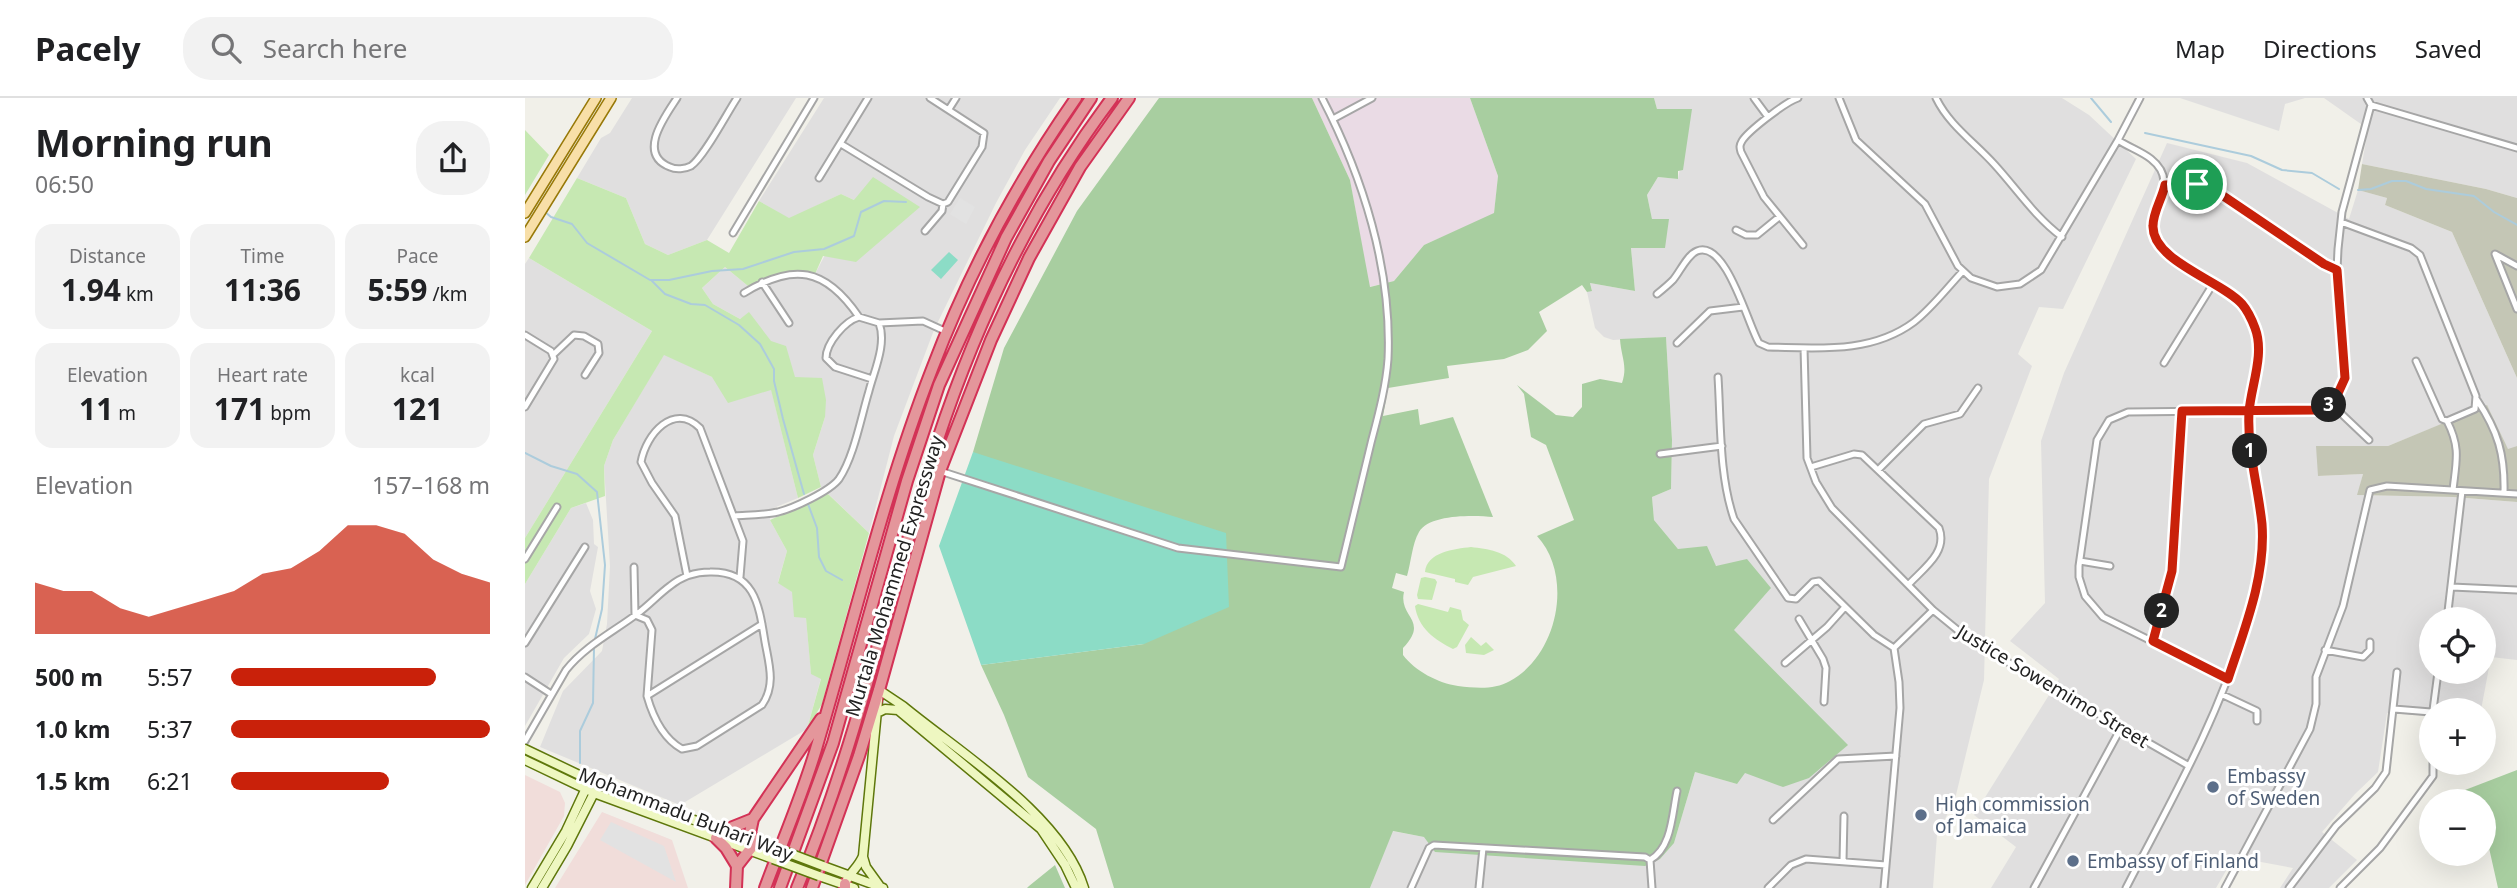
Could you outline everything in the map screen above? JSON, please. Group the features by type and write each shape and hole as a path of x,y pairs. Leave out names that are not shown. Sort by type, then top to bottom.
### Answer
{"highway":[{"name":"Murtala Mohammed Expressway","path":"765,888 815,752 901,456 947,331 1013,198 1076,98"},
{"name":"Murtala Mohammed Expressway","path":"780,888 832,743 910,471 935,397 1006,238 1038,181 1091,98"},
{"name":"Murtala Mohammed Expressway","path":"812,888 874,714 940,471 991,340 1029,258 1080,167 1129,98"},
{"name":"Murtala Mohammed Expressway","path":"797,888 833,794 938,441 977,335 1046,201 1112,100"},
{"path":"1013,198 1038,181"},
{"path":"991,340 1005,278"},
{"path":"736,888 737,866 751,847 753,819 826,711"},
{"path":"815,752 815,794"},
{"path":"833,794 859,756"},
{"path":"737,866 720,834 753,819"}],"main road":[{"path":"525,213 596,98"},
{"path":"526,235 611,98"},
{"path":"879,690 903,706 1041,828 1065,864 1076,888"},
{"path":"882,888 866,867 863,856 874,714 885,709 898,710 1009,797 1040,817 1059,839 1077,868 1084,888"},
{"name":"Mohammadu Buhari Way","path":"525,749 594,782 751,847 773,859 848,884"},
{"name":"Mohammadu Buhari Way","path":"525,760 590,791 720,834"},
{"path":"542,888 567,846 594,782"},
{"path":"532,888 590,791"},
{"name":"Mohammadu Buhari Way","path":"751,847 773,847 823,866 848,884"},
{"path":"863,856 848,884 882,888"}],"street":[{"path":"677,98 660,126 654,144 658,158 663,163 680,169 687,168 697,160 737,98"},
{"path":"733,233 814,98"},
{"path":"819,177 868,98"},
{"path":"925,231 942,211 943,204 955,193 985,139 979,128 930,98"},
{"path":"950,109 956,98"},
{"path":"940,471 1178,548 1341,567 1380,405 1388,360 1387,302 1379,256 1359,183 1322,98"},
{"path":"1333,119 1372,98"},
{"path":"1754,98 1768,117"},
{"path":"1798,98 1786,102 1768,117 1742,141 1740,148 1764,197 1803,244"},
{"path":"1839,98 1856,139 1925,204 1952,257 1963,271 1990,286 2004,288 2020,284 2041,271 2140,98"},
{"path":"1936,98 1958,130 1993,162 2039,218 2062,237"},
{"path":"2367,98 2371,105 2517,148"},
{"path":"2228,679 2103,617 2090,604 2081,586 2080,561 2098,440 2103,427 2120,413 2316,410 2330,403 2340,392 2345,378 2337,270 2341,222 2371,105"},
{"path":"2118,140 2154,162 2162,173 2165,185 2153,226 2157,241 2170,256 2243,305 2256,332 2257,356 2249,410 2250,449 2262,525 2260,565 2255,592 2223,695 2126,888"},
{"path":"841,144 943,204"},
{"path":"2165,185 2197,184 2210,187 2337,270"},
{"path":"1736,230 1746,235 1757,235 1779,217"},
{"path":"2341,222 2418,252 2477,400 2503,454 2504,493"},
{"path":"1657,294 1672,282 1693,253 1702,250 1722,261 1751,331 1759,343 1768,347 1844,348 1866,345 1886,338 1917,319 1963,271"},
{"path":"2517,266 2495,254 2517,308"},
{"path":"744,293 775,276 807,274 820,278 852,307 859,317 879,323 923,321 947,331"},
{"path":"762,282 789,323"},
{"path":"2164,363 2213,284"},
{"path":"1677,343 1710,311 1743,307"},
{"path":"859,317 847,323 826,351 826,358 835,366 872,379"},
{"path":"735,516 776,513 788,509 823,491 839,479 872,379 882,338 879,323"},
{"path":"525,335 554,354"},
{"path":"525,407 552,363 554,354 573,335 584,335 598,344 599,353 585,375"},
{"name":"Justice Sowemimo Street","path":"1804,348 1807,458 1816,482 1832,508 1933,610 1971,640 2189,766"},
{"path":"2416,361 2440,417 2447,421 2456,439 2453,490"},
{"path":"1719,377 1722,446 1729,505 1734,519 1785,595 1792,600 1796,599 1813,582 1819,581 1883,643 1894,648"},
{"path":"1878,470 1924,424 1960,414 1978,388"},
{"path":"2447,421 2471,412 2475,409 2477,400"},
{"path":"2330,403 2368,440"},
{"path":"2153,641 2172,571 2182,411"},
{"path":"687,576 675,516 641,466 648,444 665,422 671,419 687,419 700,428 735,516 744,548 740,577"},
{"path":"1660,454 1722,446"},
{"path":"1811,467 1862,454 1939,528 1942,537 1939,552 1909,584"},
{"path":"2225,888 2310,729 2316,704 2316,677 2343,606 2370,490 2387,486 2517,494"},
{"path":"2449,607 2462,491"},
{"path":"525,559 557,507"},
{"path":"525,643 585,547"},
{"path":"2080,561 2110,566"},
{"path":"634,567 635,615"},
{"path":"525,741 574,659 635,615 670,585 687,576 705,572 725,572 740,577 749,587 762,624 771,676 768,697 762,705 698,746 682,749 671,743 647,696 651,625 647,620 635,615"},
{"path":"2452,587 2517,590"},
{"path":"1785,663 1845,607"},
{"path":"1894,648 1933,610"},
{"path":"1798,619 1813,639 1826,668 1824,702"},
{"path":"647,696 762,624"},
{"path":"2325,650 2363,657 2369,650 2370,642"},
{"path":"1884,888 1900,708 1894,648"},
{"path":"2289,888 2336,826 2375,788 2386,772 2397,672"},
{"path":"525,677 551,694"},
{"path":"2223,695 2256,711 2257,721"},
{"path":"2394,709 2419,710"},
{"path":"2034,888 2121,728"},
{"path":"1773,820 1839,759 1896,756"},
{"path":"2340,888 2380,848 2434,775"},
{"path":"1650,860 1659,855 1665,845 1677,790"},
{"path":"1843,861 1844,816"},
{"path":"1411,888 1429,848 1434,845 1645,857 1650,860"},
{"path":"1479,888 1483,848"},
{"path":"1768,888 1782,872 1799,861 1817,859 1886,865"},
{"path":"1650,860 1652,888"}],"shaded area":[{"path":"632,98 796,98 707,240 668,255 645,244 626,198 577,178 601,138 610,133"},
{"path":"824,98 1060,98 1025,150 996,203 934,330 894,436 869,533 821,487 813,455 825,417 749,313 740,319 713,304 702,288 725,267 748,286 775,272 801,271 815,274 854,200 841,194 789,219 759,201"},
{"path":"1312,98 1470,98 1498,176 1494,214 1424,245 1394,281 1369,287 1350,180"},
{"path":"1654,98 2062,98 2089,115 2136,159 2063,309 2039,307 2018,354 2032,366 1989,479 1984,680 1955,799 1937,835 1933,888 1370,888 1392,831 1424,837 1674,843 1695,772 1737,784 1734,629 1770,589 1678,549 1654,520 1652,497 1671,489 1672,440 1666,337 1613,340 1604,337 1595,328 1587,292 1592,290 1590,283 1635,291 1631,247 1665,247 1652,219 1647,195 1658,177 1678,179 1691,109 1657,109"},
{"path":"2180,98 2305,98 2285,104 2279,131"},
{"path":"2324,98 2517,98 2517,198 2486,189 2362,164 2368,129"},
{"path":"2167,143 2247,163 2349,219 2358,190 2387,198 2385,205 2452,232 2517,378 2517,446 2508,450 2487,406 2388,446 2317,446 2319,476 2363,474 2358,495 2453,497 2517,502 2517,660 2496,658 2496,607 2419,607 2419,684 2486,684 2483,698 2419,698 2419,715 2387,713 2378,772 2322,832 2357,860 2329,888 2280,888 2293,868 2234,857 2216,888 1991,888 2016,847 1974,815 2059,679 2010,641 2045,603 2041,441 2064,373"},
{"path":"2362,164 2486,189 2517,198 2517,378 2452,232 2385,205 2387,198 2358,190"},
{"path":"960,198 975,207 966,224 950,214"},
{"path":"529,258 652,331 525,538 525,264"},
{"path":"664,354 712,377 771,389 798,498 771,509 770,520 787,551 778,582 792,592 806,617 811,673 821,678 807,729 680,805 540,747 563,691 602,651 607,624 610,566 604,466 613,440"},
{"path":"2487,405 2508,449 2517,446 2517,502 2453,497 2357,495 2363,474 2318,476 2316,446 2388,446"},
{"path":"586,503 593,520 594,544 598,547 590,591 596,609 589,634 564,658 525,726 525,584 571,508"},
{"path":"525,775 560,792 565,803 564,816 525,885"},
{"path":"602,812 672,840 688,888 555,888"},
{"path":"611,822 664,846 676,882 600,840"}],"green space":[{"path":"1159,98 1312,98 1350,180 1370,287 1394,281 1424,245 1494,213 1498,176 1470,98 1654,98 1657,109 1692,109 1683,170 1678,171 1678,179 1658,177 1647,195 1652,219 1669,219 1665,248 1631,248 1635,291 1590,283 1592,291 1587,292 1582,285 1539,312 1547,331 1528,350 1504,359 1447,366 1449,378 1388,388 1383,416 1418,409 1420,425 1453,417 1493,517 1464,516 1442,519 1424,526 1419,532 1407,576 1396,573 1392,588 1404,592 1405,607 1414,625 1411,639 1403,648 1403,655 1420,671 1435,679 1458,686 1485,688 1510,681 1526,669 1540,653 1555,614 1557,593 1555,572 1548,553 1537,536 1574,520 1546,445 1531,437 1524,394 1517,385 1556,415 1573,417 1582,407 1582,384 1600,379 1622,383 1624,366 1620,339 1666,337 1672,440 1671,489 1652,497 1654,520 1678,549 1707,546 1716,566 1747,559 1771,588 1734,630 1848,745 1809,778 1783,787 1745,773 1737,784 1695,772 1674,843 1660,859 1645,866 1435,852 1424,837 1393,831 1370,888 1114,888 1096,829 1028,777 981,665 1144,644 973,452 1004,348 1077,211"},
{"path":"525,130 549,155 525,195"},
{"path":"873,177 920,207 856,262 823,256 815,274 780,273 748,286 725,267 702,288 713,304 740,319 749,312 771,341 786,346 795,377 822,378 826,400 825,417 813,455 821,487 798,498 771,390 728,403 712,377 664,355 613,440 604,466 605,496 571,508 525,584 525,538 652,331 529,258 577,178 626,198 645,244 668,255 707,240 729,253 759,201 789,218 841,194 854,200"},
{"path":"949,252 958,260 941,279 931,270"},
{"path":"973,452 1226,533 1229,607 1144,644 981,665 939,546"},
{"path":"828,494 869,533 822,704 807,729 821,679 811,674 806,618 794,617 792,592 778,583 787,551 770,520"},
{"path":"1471,547 1502,554 1516,566 1473,577 1468,585 1425,572 1427,565 1436,556"},
{"path":"1421,578 1437,582 1432,600 1418,599"},
{"path":"1418,604 1448,612 1450,607 1461,610 1463,620 1469,625 1457,647 1453,649 1428,632 1417,614 1415,606"},
{"path":"1471,637 1481,646 1486,642 1494,650 1484,655 1466,653 1465,645"},
{"path":"2517,770 2517,888 2498,888 2493,866 2496,866 2496,789 2468,789"},
{"path":"1055,865 1065,888 1027,888 1029,886"}],"waterway":[{"path":"2091,98 2111,122"},
{"path":"2145,133 2251,156 2282,170 2312,173 2339,189"},
{"path":"2358,190 2371,189 2392,181 2406,181 2426,189 2474,196 2517,225"},
{"path":"544,211 551,217 572,224 587,243 650,280 669,280 712,271 743,269 794,252 824,249 854,236 861,212 884,201 906,202"},
{"path":"652,281 665,294 691,304 705,305 739,325 760,344 774,369 774,381 783,419 804,494"},
{"path":"525,453 551,466 577,474 597,492 605,565 602,609 595,639"},
{"path":"808,504 817,528 819,557 826,571 842,580"},
{"path":"580,763 580,731 593,703 594,648"}],"place":[{"name":"Embassy of Sweden","path":"2213,787"},
{"name":"High commission of Jamaica","path":"1921,815"},
{"name":"Embassy of Finland","path":"2073,861"}],"route":[{"path":"2197,184 2165,185 2154,219 2154,234 2160,247 2170,256 2243,305 2256,330 2257,342 2249,410 2249,431 2262,542 2255,592 2228,679 2153,641 2172,571 2182,411 2249,410 2310,411 2316,410 2335,400 2343,387 2344,358 2337,270 2210,187 2197,184"}]}
